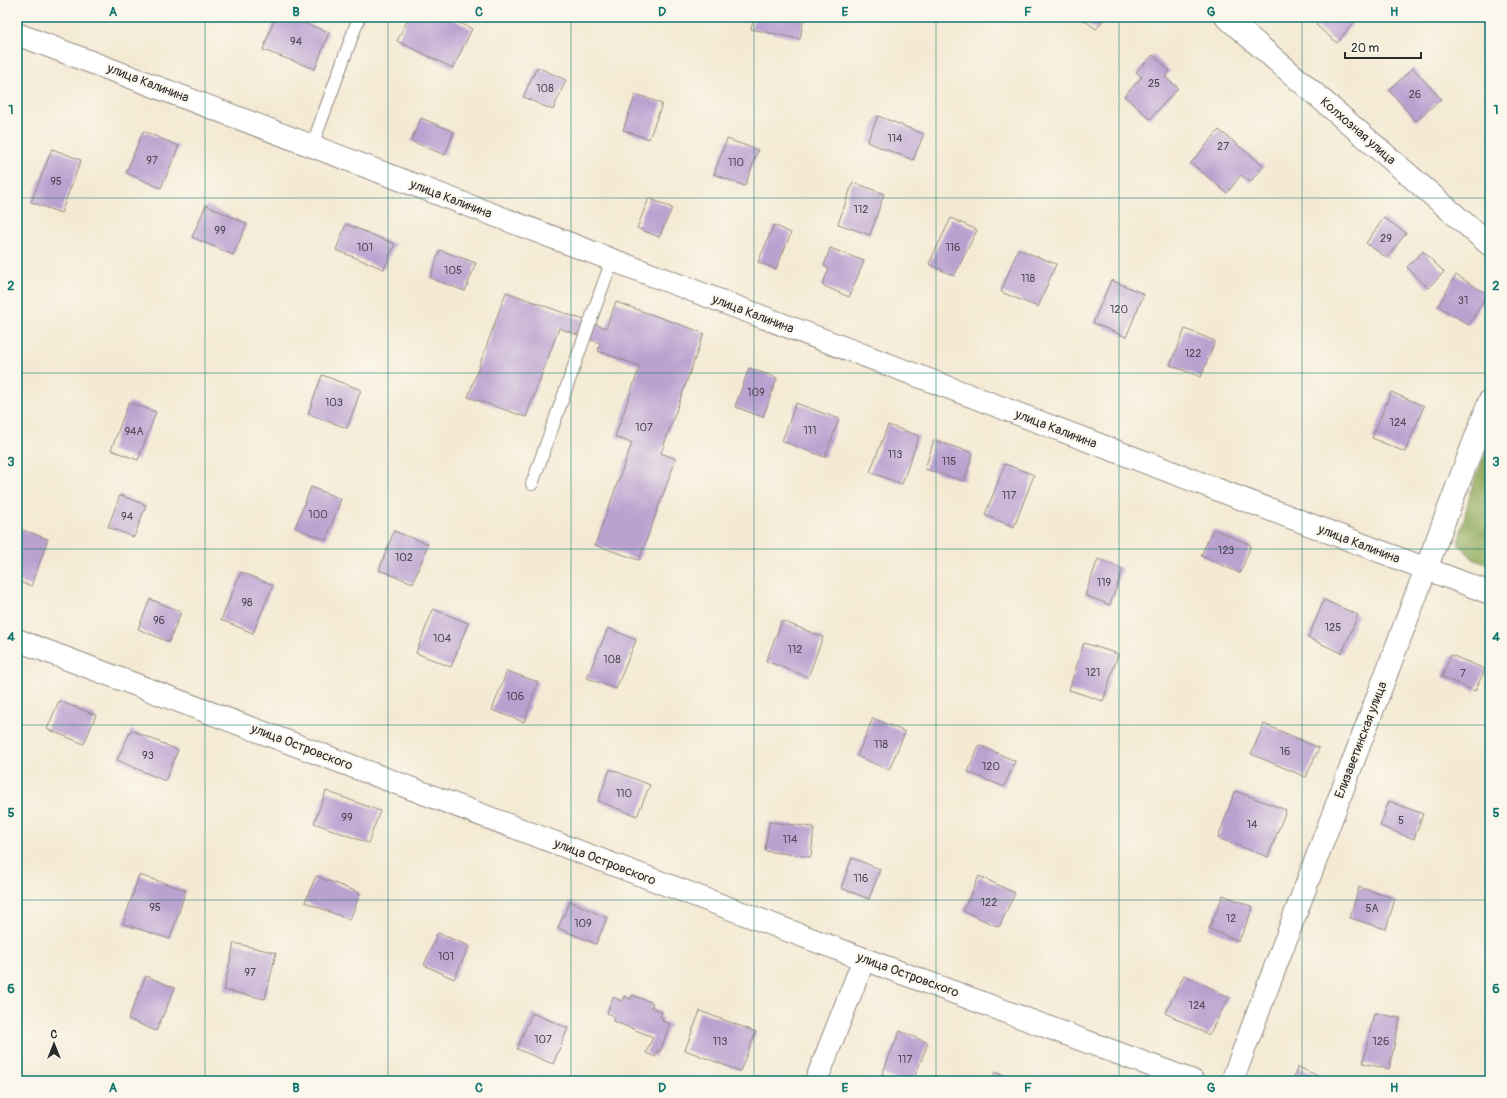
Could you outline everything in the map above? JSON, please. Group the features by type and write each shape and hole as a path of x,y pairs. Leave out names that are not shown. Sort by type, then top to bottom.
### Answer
{"street":[{"name":"Колхозная улица","path":"1226,17 1490,245"},
{"name":"улица Калинина","path":"17,34 1490,594"},
{"name":"Елизаветинская улица","path":"1232,1081 1490,400"},
{"name":"улица Островского","path":"17,640 864,959 1193,1081"},
{"path":"816,1081 864,959"}],"lane":[{"path":"312,146 359,17"},
{"path":"532,484 612,260"}],"green space":[{"path":"1490,441 1490,566 1473,559 1458,543 1471,490"}],"building":[{"path":"275,17 287,17 329,32 315,69 263,50"},
{"path":"409,17 448,17 472,29 453,68 397,41"},
{"path":"754,17 804,17 800,39 751,29"},
{"path":"1080,17 1106,17 1096,29"},
{"path":"1323,17 1358,17 1337,43 1316,25"},
{"path":"1153,55 1170,71 1165,77 1178,88 1150,119 1124,96 1142,77 1136,72"},
{"path":"537,67 566,80 553,110 523,97"},
{"path":"1413,68 1441,99 1416,121 1389,90"},
{"path":"636,94 662,104 649,139 623,130"},
{"path":"878,116 924,134 913,160 867,142"},
{"path":"421,118 454,132 445,155 411,141"},
{"path":"1219,130 1264,166 1250,182 1241,175 1227,193 1191,163"},
{"path":"143,131 179,146 161,188 126,173"},
{"path":"727,139 758,150 745,186 714,174"},
{"path":"52,149 81,160 61,213 31,202"},
{"path":"853,182 884,194 870,235 838,224"},
{"path":"649,198 672,208 659,237 637,228"},
{"path":"206,205 247,224 233,255 192,237"},
{"path":"951,218 977,230 954,276 929,264"},
{"path":"1384,218 1406,233 1387,258 1366,243"},
{"path":"346,224 395,244 384,269 336,250"},
{"path":"774,225 791,233 776,269 758,262"},
{"path":"830,248 864,261 849,297 822,285 829,269 824,266"},
{"path":"1018,249 1056,264 1038,307 1001,292"},
{"path":"440,250 476,263 465,291 430,278"},
{"path":"1423,251 1444,272 1428,288 1407,267"},
{"path":"1456,275 1487,294 1469,325 1438,306"},
{"path":"1111,280 1144,294 1126,337 1093,323"},
{"path":"506,292 606,328 616,302 704,333 661,453 676,459 639,560 595,545 632,443 615,437 640,366 598,351 600,343 559,328 526,417 468,397"},
{"path":"1185,329 1215,341 1201,377 1170,365"},
{"path":"749,368 777,378 763,417 735,407"},
{"path":"322,375 361,390 347,428 308,414"},
{"path":"1391,392 1424,406 1405,452 1372,438"},
{"path":"129,402 156,412 138,460 111,450"},
{"path":"796,403 839,419 825,457 782,441"},
{"path":"888,425 919,436 902,484 870,472"},
{"path":"934,440 973,453 964,481 925,469"},
{"path":"1005,464 1034,475 1014,527 985,515"},
{"path":"311,487 341,499 326,540 295,528"},
{"path":"120,495 146,505 134,537 108,527"},
{"path":"20,529 48,539 31,586 17,581 17,537"},
{"path":"1213,529 1251,545 1240,573 1201,556"},
{"path":"394,531 428,544 413,583 379,570"},
{"path":"1098,559 1123,569 1110,605 1085,595"},
{"path":"241,572 273,585 253,633 221,620"},
{"path":"150,599 181,612 169,642 138,629"},
{"path":"1324,600 1358,615 1342,653 1308,638"},
{"path":"433,609 468,623 451,667 416,653"},
{"path":"782,621 823,637 808,677 766,661"},
{"path":"608,628 636,640 616,689 587,678"},
{"path":"1084,643 1118,654 1103,701 1069,690"},
{"path":"1451,655 1485,669 1475,691 1442,677"},
{"path":"507,671 538,682 524,722 492,710"},
{"path":"59,701 96,715 84,744 47,729"},
{"path":"873,718 905,732 889,770 857,756"},
{"path":"1264,724 1319,748 1306,777 1251,754"},
{"path":"131,730 178,750 165,781 117,760"},
{"path":"979,745 1015,761 1004,787 968,772"},
{"path":"610,769 650,785 637,816 598,801"},
{"path":"326,791 380,811 368,843 314,823"},
{"path":"1235,791 1286,810 1268,857 1218,838"},
{"path":"1389,801 1423,814 1414,839 1380,826"},
{"path":"769,822 814,827 811,857 765,851"},
{"path":"852,858 880,869 869,899 841,888"},
{"path":"139,875 186,890 170,939 123,924"},
{"path":"316,876 360,893 350,920 305,902"},
{"path":"979,876 1015,893 999,927 963,911"},
{"path":"1359,887 1395,899 1386,929 1350,918"},
{"path":"1223,895 1253,907 1239,941 1209,929"},
{"path":"570,901 607,918 596,944 558,928"},
{"path":"438,933 469,946 454,979 424,965"},
{"path":"234,943 276,953 265,999 224,990"},
{"path":"1184,975 1229,997 1209,1035 1165,1013"},
{"path":"146,976 175,988 156,1031 128,1019"},
{"path":"632,995 653,1003 651,1007 662,1012 660,1017 663,1018 662,1021 670,1024 660,1051 658,1050 655,1057 646,1053 653,1037 613,1021 615,1017 607,1013 613,997 622,1001 624,996 631,999"},
{"path":"700,1011 756,1032 740,1071 685,1050"},
{"path":"532,1013 568,1028 553,1064 517,1049"},
{"path":"1374,1013 1400,1018 1389,1069 1363,1063"},
{"path":"900,1031 928,1043 913,1081 899,1081 882,1074"},
{"path":"1298,1067 1330,1081 1292,1081"},
{"path":"995,1072 1016,1081 991,1081"}]}
